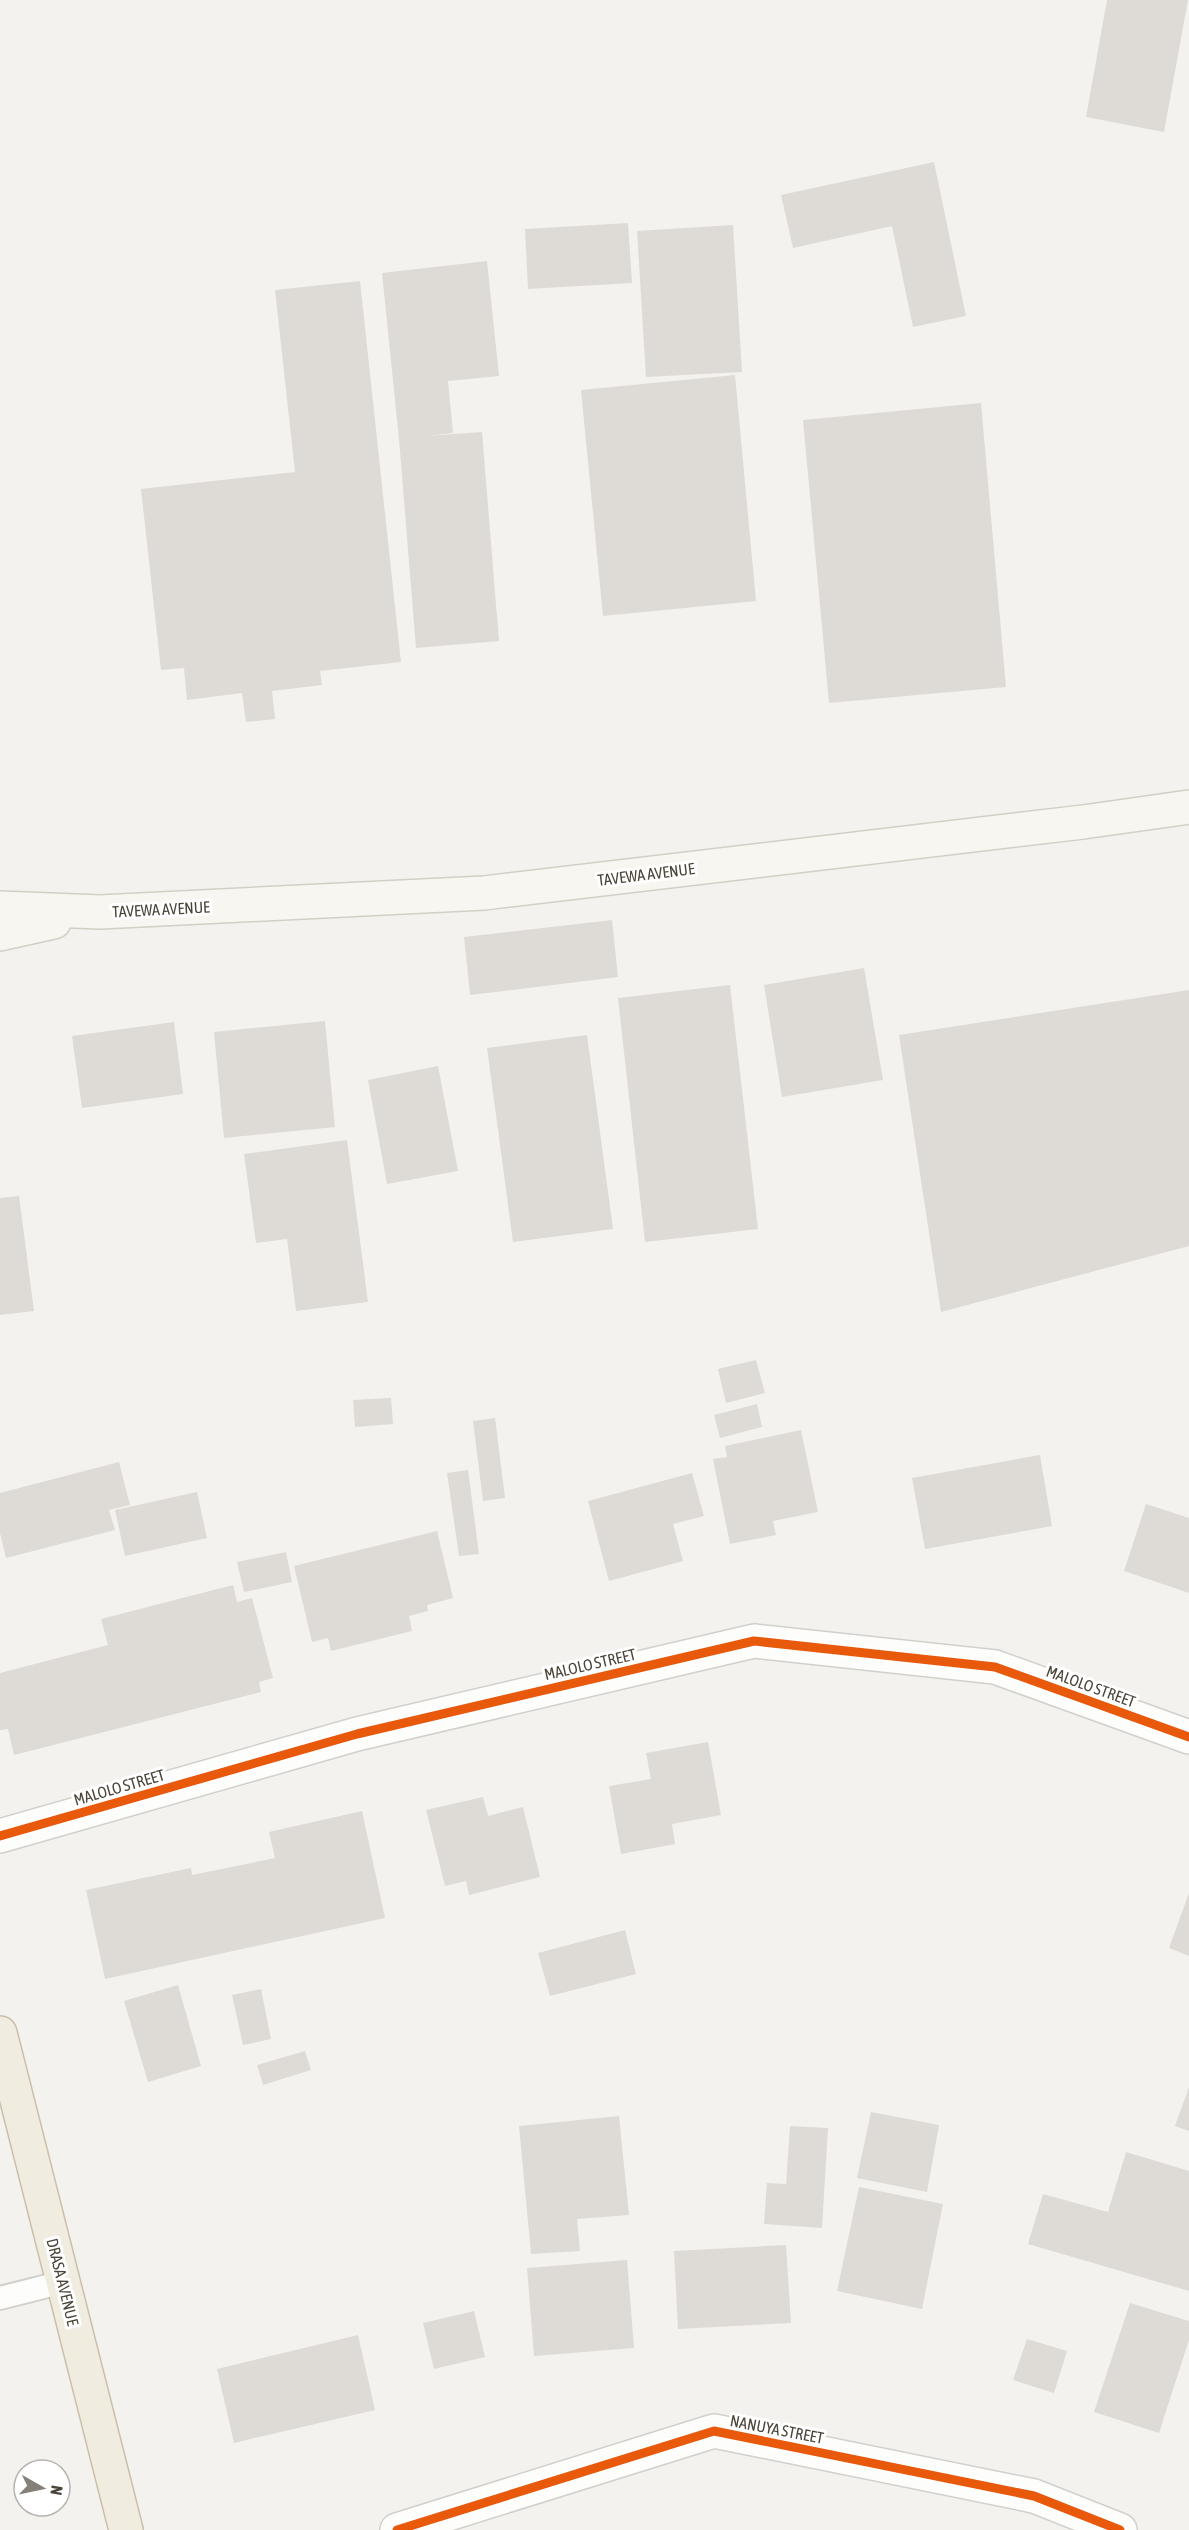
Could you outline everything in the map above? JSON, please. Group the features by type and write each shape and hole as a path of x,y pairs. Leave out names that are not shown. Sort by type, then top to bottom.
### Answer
{"highway":[{"name":"DRASA AVENUE","path":"0,2033 126,2530"}],"main road":[{"name":"TAVEWA AVENUE","path":"0,908 100,912 484,893 1189,807"},
{"name":"TAVEWA AVENUE","path":"0,934 100,912"}],"street":[{"name":"MALOLO STREET","path":"0,1836 357,1734 754,1641 995,1667 1189,1737"},
{"name":"NANUYA STREET","path":"397,2530 714,2431 1034,2496 1120,2530"}],"lane":[{"path":"0,2298 63,2282"}],"building":[{"path":"1107,0 1188,0 1164,132 1086,117"},
{"path":"934,162 966,316 913,327 892,226 793,248 781,195"},
{"path":"628,223 632,283 528,289 525,229"},
{"path":"733,225 742,372 646,377 637,231"},
{"path":"487,261 499,376 448,381 453,433 425,436 482,432 499,641 416,648 399,439 382,273"},
{"path":"360,281 401,662 320,671 322,685 272,691 275,719 246,722 242,693 187,700 184,668 161,670 141,489 295,472 275,290"},
{"path":"735,375 756,601 603,616 581,390"},
{"path":"981,403 1006,687 829,703 803,420"},
{"path":"612,920 618,977 470,995 464,937"},
{"path":"864,968 883,1080 782,1097 764,985"},
{"path":"730,985 758,1229 645,1242 618,998"},
{"path":"1189,990 1189,1246 941,1312 899,1035"},
{"path":"325,1021 335,1127 224,1138 214,1032"},
{"path":"174,1022 183,1094 82,1108 72,1036"},
{"path":"587,1035 613,1229 513,1242 487,1048"},
{"path":"438,1066 458,1171 387,1184 368,1080"},
{"path":"347,1140 368,1302 296,1311 287,1239 256,1243 244,1154"},
{"path":"19,1196 34,1311 0,1315 0,1198"},
{"path":"756,1360 765,1393 726,1403 718,1369"},
{"path":"391,1398 393,1424 355,1427 353,1400"},
{"path":"757,1404 762,1427 720,1438 714,1415"},
{"path":"495,1418 505,1498 483,1501 473,1421"},
{"path":"801,1430 818,1512 773,1521 776,1535 730,1544 713,1459 727,1457 725,1446"},
{"path":"1040,1455 1052,1526 925,1549 912,1478"},
{"path":"119,1462 130,1505 109,1510 115,1530 6,1558 0,1533 0,1493"},
{"path":"468,1470 479,1554 459,1556 447,1473"},
{"path":"692,1473 704,1516 673,1524 683,1561 609,1581 588,1501"},
{"path":"197,1492 207,1538 125,1556 115,1510"},
{"path":"1146,1504 1189,1518 1189,1593 1124,1571"},
{"path":"437,1531 453,1598 427,1605 428,1611 409,1616 412,1631 331,1651 328,1638 312,1642 294,1566"},
{"path":"286,1552 292,1582 244,1592 237,1562"},
{"path":"233,1585 237,1602 252,1598 273,1678 259,1682 261,1692 14,1755 8,1729 0,1730 0,1673 108,1645 101,1619"},
{"path":"708,1742 721,1815 672,1824 675,1844 621,1854 609,1786 651,1779 646,1753"},
{"path":"483,1797 488,1816 523,1807 540,1877 469,1895 466,1881 445,1886 426,1810"},
{"path":"362,1811 385,1918 105,1979 86,1890 191,1868 192,1875 275,1858 269,1832"},
{"path":"1189,1893 1189,1956 1169,1948"},
{"path":"625,1930 636,1974 550,1996 538,1953"},
{"path":"178,1985 201,2066 148,2082 124,2001"},
{"path":"261,1989 271,2039 243,2045 232,1995"},
{"path":"305,2051 311,2070 263,2085 257,2065"},
{"path":"1189,2087 1189,2131 1175,2126"},
{"path":"871,2112 939,2125 927,2192 857,2178"},
{"path":"619,2116 629,2215 577,2219 580,2251 531,2254 519,2126"},
{"path":"790,2126 828,2128 822,2228 764,2224 767,2183 786,2184"},
{"path":"1126,2152 1189,2171 1189,2291 1028,2244 1043,2194 1108,2212"},
{"path":"859,2187 943,2204 922,2309 837,2291"},
{"path":"786,2245 791,2323 678,2329 674,2251"},
{"path":"627,2260 634,2348 534,2356 527,2268"},
{"path":"1130,2303 1189,2321 1189,2340 1159,2433 1094,2412"},
{"path":"474,2311 485,2357 434,2369 423,2323"},
{"path":"358,2335 375,2410 234,2443 217,2369"},
{"path":"1027,2339 1067,2351 1054,2393 1013,2380"}],"cycle path":[{"path":"0,1836 357,1734 754,1641 995,1667 1189,1737"},
{"path":"397,2530 714,2431 1034,2496 1120,2530"}]}
